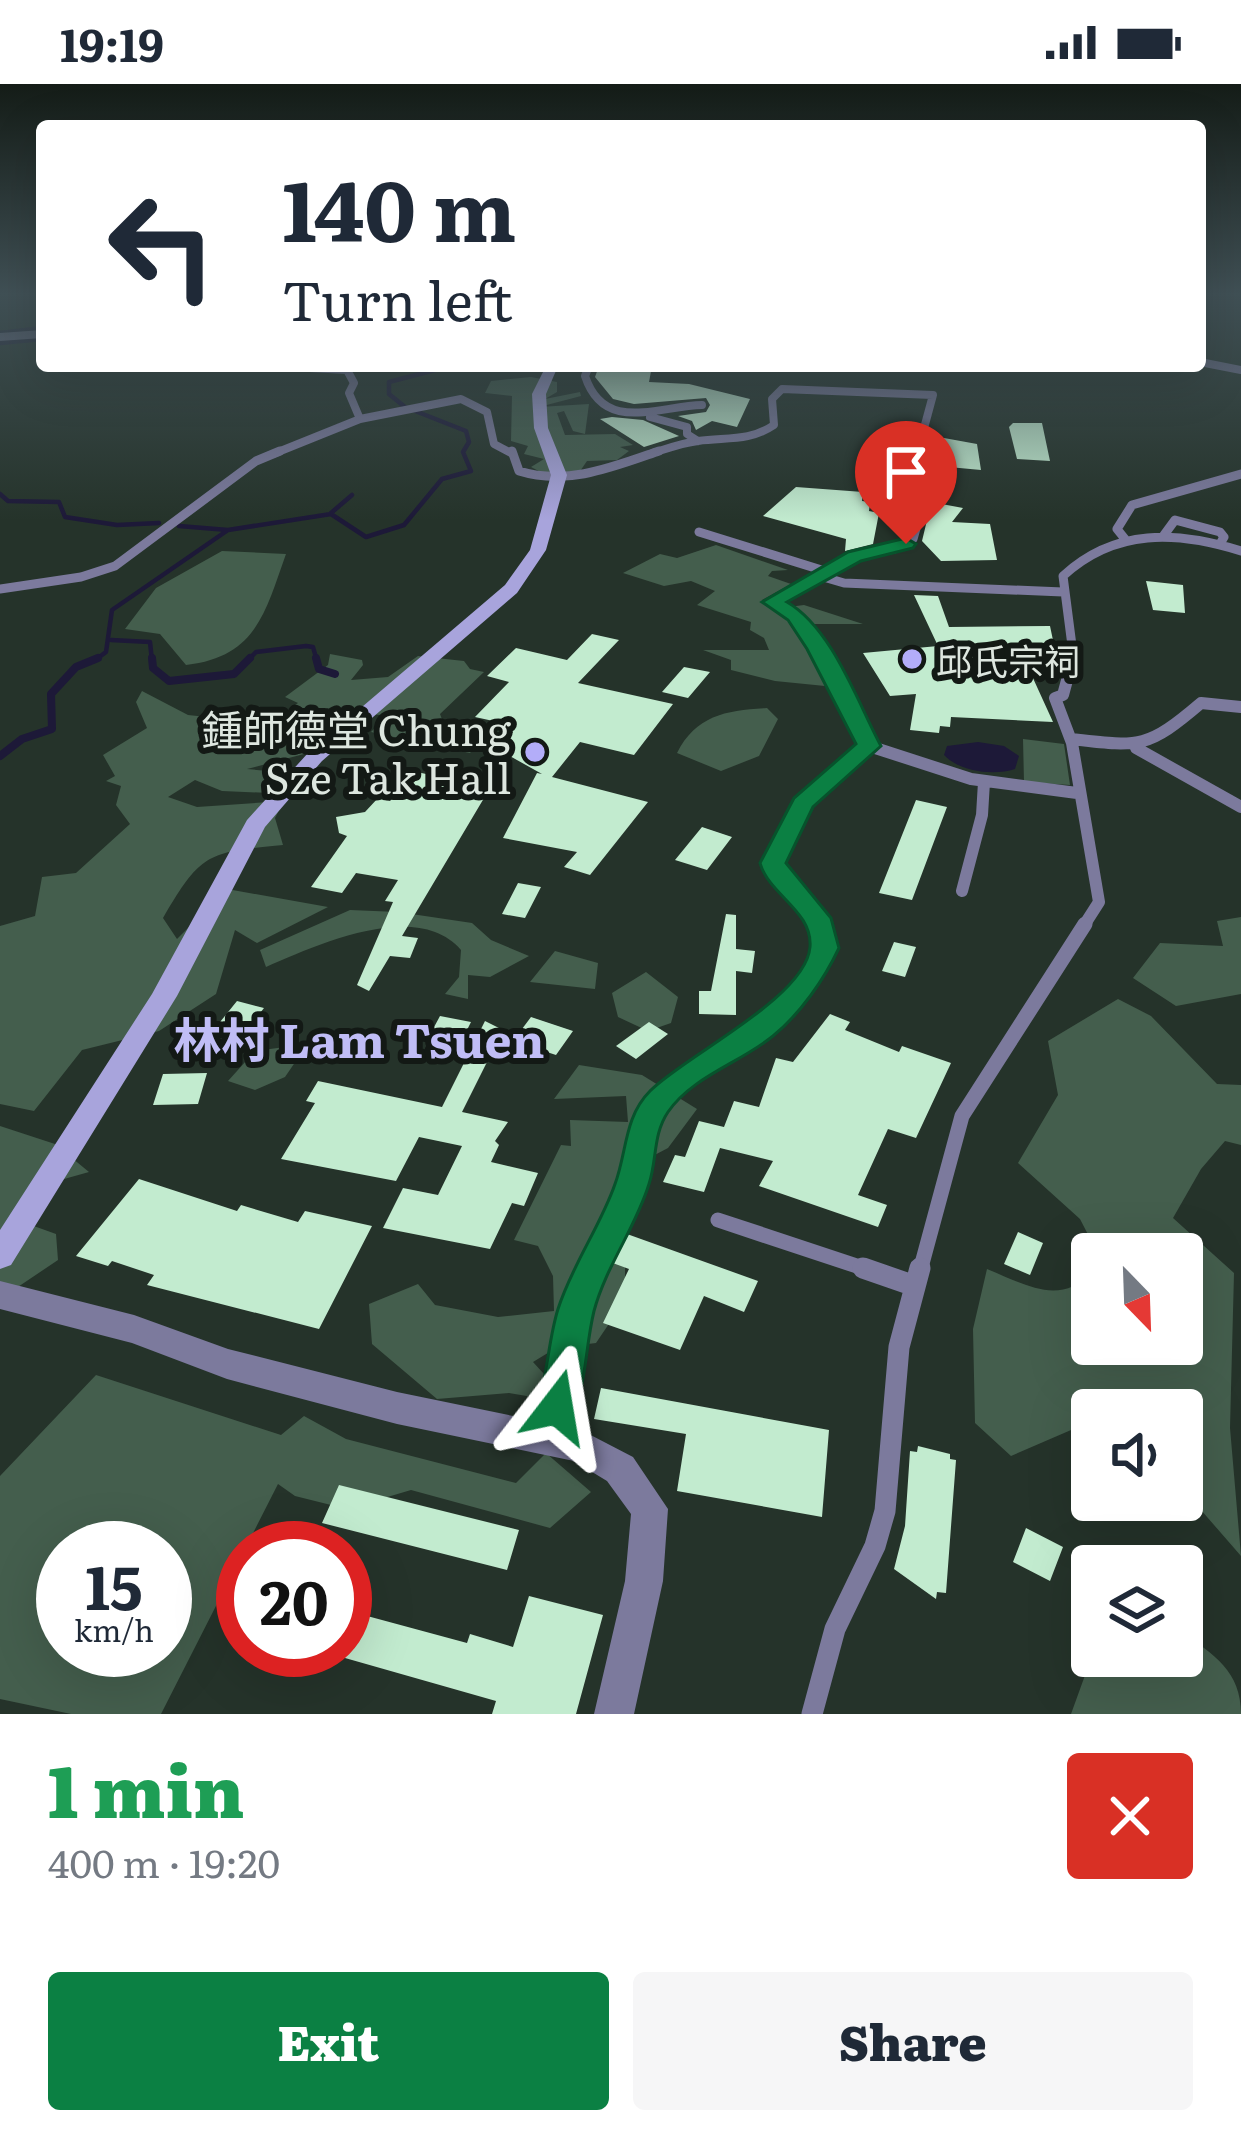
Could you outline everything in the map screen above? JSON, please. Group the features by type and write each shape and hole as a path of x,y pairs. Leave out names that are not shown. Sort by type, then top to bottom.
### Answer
{"main road":[{"path":"0,1256 164,996 255,825 315,758 511,589 538,550 559,476 542,428 539,394 549,372"}],"street":[{"path":"0,1295 134,1329 227,1364 397,1408 581,1446 614,1464 650,1509 644,1581 614,1714"}],"lane":[{"path":"348,372 354,383 349,393 360,419"},
{"path":"588,372 587,386 596,398 633,418 650,417 687,427 686,434 698,441"},
{"path":"0,590 81,577 115,566 256,461 360,419 417,405 461,399 479,405 487,412 494,444 512,451 519,471 559,476 628,464 698,441 746,441 772,428 772,399 782,388 921,392 935,397 915,466 889,497 919,518 916,534 906,544 857,556 772,602 795,615 818,649 869,746 923,770 1077,793"},
{"path":"650,417 677,404 702,405"},
{"path":"1125,539 1118,526 1137,502 1241,474"},
{"path":"699,532 844,583 1063,592"},
{"path":"812,1714 835,1629 874,1546 885,1510 899,1347 962,1116 1099,902 1071,739 1054,698 1063,694 1074,664 1063,592 1066,571 1125,539 1164,535 1241,551"},
{"path":"1071,739 1132,745 1161,739 1201,703 1241,707"},
{"path":"1132,745 1241,807"},
{"path":"546,1438 567,1376 576,1311 605,1236 632,1186 642,1132 656,1104 686,1076 764,1028 820,960 822,926 776,873 773,863 802,804 869,746"},
{"path":"962,891 982,815 984,782"},
{"path":"718,1220 915,1286"}],"green space":[{"path":"531,377 557,382 557,392 545,399 580,392 581,396 539,407 589,404 585,434 573,431 564,411 557,413 565,435 615,434 633,445 620,447 629,451 617,460 587,461 576,477 552,478 531,467 544,459 524,454 528,446 511,441 512,396 485,393 491,381"},
{"path":"716,545 788,570 772,571 768,576 791,584 762,600 773,609 804,605 863,624 813,624 827,649 825,686 731,670 731,660 703,650 769,650 764,638 750,630 751,622 697,605 715,591 691,581 664,586 623,573 660,554 677,558"},
{"path":"222,551 286,554 264,613 243,642 228,653 186,665 160,634 125,629 156,588"},
{"path":"330,654 362,660 351,680 388,677 418,656 464,661 470,669 484,672 440,714 443,722 488,731 470,753 421,743 430,730 412,741 371,732 387,716 327,708 315,721 327,731 304,754 247,769 290,773 269,793 222,791 195,780 168,797 197,807 284,801 275,818 283,845 222,854 187,880 163,918 177,939 227,889 328,907 257,943 235,930 216,994 159,1031 82,1050 34,1111 0,1104 0,926 35,916 42,877 76,873 130,824 116,805 121,786 106,781 115,776 103,755 147,728 136,702 142,691 188,715 226,719 199,735 226,738 263,725 298,703 285,697 328,665"},
{"path":"767,708 778,719 759,756 721,771 677,753 693,730 714,717"},
{"path":"1023,739 1064,744 1070,785 1024,782"},
{"path":"350,910 472,923 491,940 529,956 490,977 468,975 468,999 445,994 459,977 461,950 442,935 419,928 366,931 266,967 260,950"},
{"path":"1241,917 1241,994 1176,1006 1133,978 1160,943 1223,946 1217,921"},
{"path":"555,951 598,963 595,989 530,982"},
{"path":"646,972 678,997 671,1023 648,1031 618,1017 612,993"},
{"path":"1118,999 1151,1016 1217,1084 1241,1085 1241,1145 1225,1141 1201,1169 1173,1218 1190,1233 1087,1233 1080,1219 1018,1163 1058,1095 1048,1041"},
{"path":"285,1047 298,1058 285,1077 255,1090 228,1081 255,1051"},
{"path":"579,1065 642,1075 697,1109 668,1148 626,1170 603,1216 625,1222 625,1300 596,1343 556,1348 533,1362 577,1410 567,1422 544,1399 509,1393 437,1399 372,1344 369,1304 418,1284 435,1305 498,1317 554,1311 553,1276 538,1246 514,1240 561,1145 571,1146 570,1120 628,1122 626,1096 554,1099"},
{"path":"0,1126 55,1144 89,1172 57,1181 31,1225 56,1234 58,1260 0,1299"},
{"path":"1203,1245 1234,1273 1230,1428 1241,1556 1203,1512 1203,1389 1071,1389 1071,1430 1011,1456 975,1423 973,1329 987,1269 1028,1286 1071,1286 1071,1365 1203,1365"},
{"path":"96,1375 281,1435 304,1416 346,1439 516,1483 546,1453 591,1492 550,1528 411,1490 347,1509 295,1496 278,1484 259,1521 216,1521 216,1606 192,1653 192,1521 36,1521 36,1677 180,1677 161,1714 71,1714 0,1699 0,1476"},
{"path":"1203,1648 1231,1675 1241,1714 1071,1714 1084,1677 1203,1677"}],"shaded area":[{"path":"978,742 1004,746 1019,756 1015,769 978,771 944,755 947,746"}],"building":[{"path":"597,372 651,372 649,382 689,384 750,399 737,427 712,421 696,430 692,421 678,416 706,412 710,405 706,398 634,404 613,399 595,377"},
{"path":"600,419 643,420 679,436 644,447"},
{"path":"1042,423 1050,461 1017,459 1009,427"},
{"path":"944,438 977,444 981,470 938,466"},
{"path":"796,487 863,492 862,501 870,502 869,511 879,513 873,544 845,551 846,539 763,516"},
{"path":"912,502 963,508 952,522 990,524 997,560 941,561 922,541 928,516"},
{"path":"1146,581 1183,585 1185,613 1153,610"},
{"path":"914,595 938,596 949,627 1050,626 1058,664 1027,665 1053,722 951,717 950,727 940,726 939,733 910,730 916,694 890,696 863,653 938,646"},
{"path":"592,634 619,640 578,683 673,704 634,755 580,742 552,777 648,802 590,875 564,867 577,852 503,838 537,773 542,774 499,750 513,732 502,730 507,724 475,717 509,682 487,676 516,648 567,660"},
{"path":"684,667 710,672 688,698 662,692"},
{"path":"417,772 490,788 402,936 418,938 410,958 390,956 369,991 357,985 393,902 385,901 398,880 356,873 342,893 311,887 347,836 339,833 336,817 365,812 378,798 390,801"},
{"path":"916,800 947,807 912,900 879,893"},
{"path":"702,827 732,837 707,870 675,860"},
{"path":"518,883 541,887 525,918 502,914"},
{"path":"726,914 736,915 736,949 755,951 752,973 736,971 736,1015 699,1014 699,991 711,991"},
{"path":"894,942 916,947 905,977 882,971"},
{"path":"237,1001 264,1008 243,1035 216,1027"},
{"path":"830,1014 850,1022 845,1030 899,1052 902,1046 951,1063 916,1138 888,1129 858,1195 887,1205 878,1227 759,1186 773,1161 720,1148 704,1192 663,1182 675,1155 685,1157 699,1121 724,1127 734,1101 759,1107 776,1058 793,1062"},
{"path":"440,1016 471,1022 458,1048 426,1042"},
{"path":"531,1017 573,1031 556,1055 513,1041"},
{"path":"485,1021 503,1030 462,1112 508,1122 495,1141 499,1145 491,1162 538,1173 524,1206 512,1203 490,1249 383,1228 403,1188 438,1195 462,1146 419,1137 396,1181 281,1159 315,1103 306,1101 318,1081 442,1107"},
{"path":"649,1022 668,1034 636,1059 616,1046"},
{"path":"207,1073 198,1104 153,1105 163,1074"},
{"path":"139,1179 237,1211 241,1205 298,1222 305,1211 372,1226 319,1329 147,1285 154,1275 112,1261 108,1266 76,1256"},
{"path":"1018,1232 1043,1243 1030,1275 1004,1264"},
{"path":"627,1234 758,1281 744,1312 704,1296 680,1350 603,1323 629,1269 610,1262"},
{"path":"601,1388 829,1430 822,1517 677,1491 686,1434 594,1419"},
{"path":"918,1446 956,1460 946,1593 937,1592 936,1599 894,1569 905,1526 910,1451 917,1452"},
{"path":"339,1485 519,1530 507,1570 372,1536 372,1521 323,1521"},
{"path":"1026,1528 1063,1547 1050,1581 1013,1562"},
{"path":"529,1596 603,1615 576,1714 492,1714 496,1701 372,1666 372,1617 467,1643 470,1634 513,1647"}],"waterway":[{"path":"228,530 331,514 366,537 404,525 442,479 471,471 463,452 469,442 466,431 405,407 389,394 389,382 427,372"},
{"path":"0,494 8,501 59,502 65,517 117,525 159,523"},
{"path":"331,513 352,495"},
{"path":"179,526 228,530"},
{"path":"98,658 106,652 112,610 228,530"},
{"path":"111,640 150,642 152,661"},
{"path":"152,658 153,668 169,681 234,674 256,652 313,647 317,661"},
{"path":"0,756 22,739 52,729 51,694 76,667 98,658"},
{"path":"94,661 98,658"},
{"path":"316,658 319,669 335,674"}],"place":[{"name":"邱氏宗祠","path":"912,659"},
{"name":"鍾師德堂 Chung Sze Tak Hall","path":"535,752"}],"district":[{"name":"林村 Lam Tsuen","path":"359,1037"}],"route":[{"path":"557,1407 567,1376 576,1311 605,1236 632,1186 642,1132 656,1104 686,1076 764,1028 813,972 824,948 822,926 776,873 773,863 802,804 869,746 818,649 795,615 772,602 855,556 906,544"}]}
